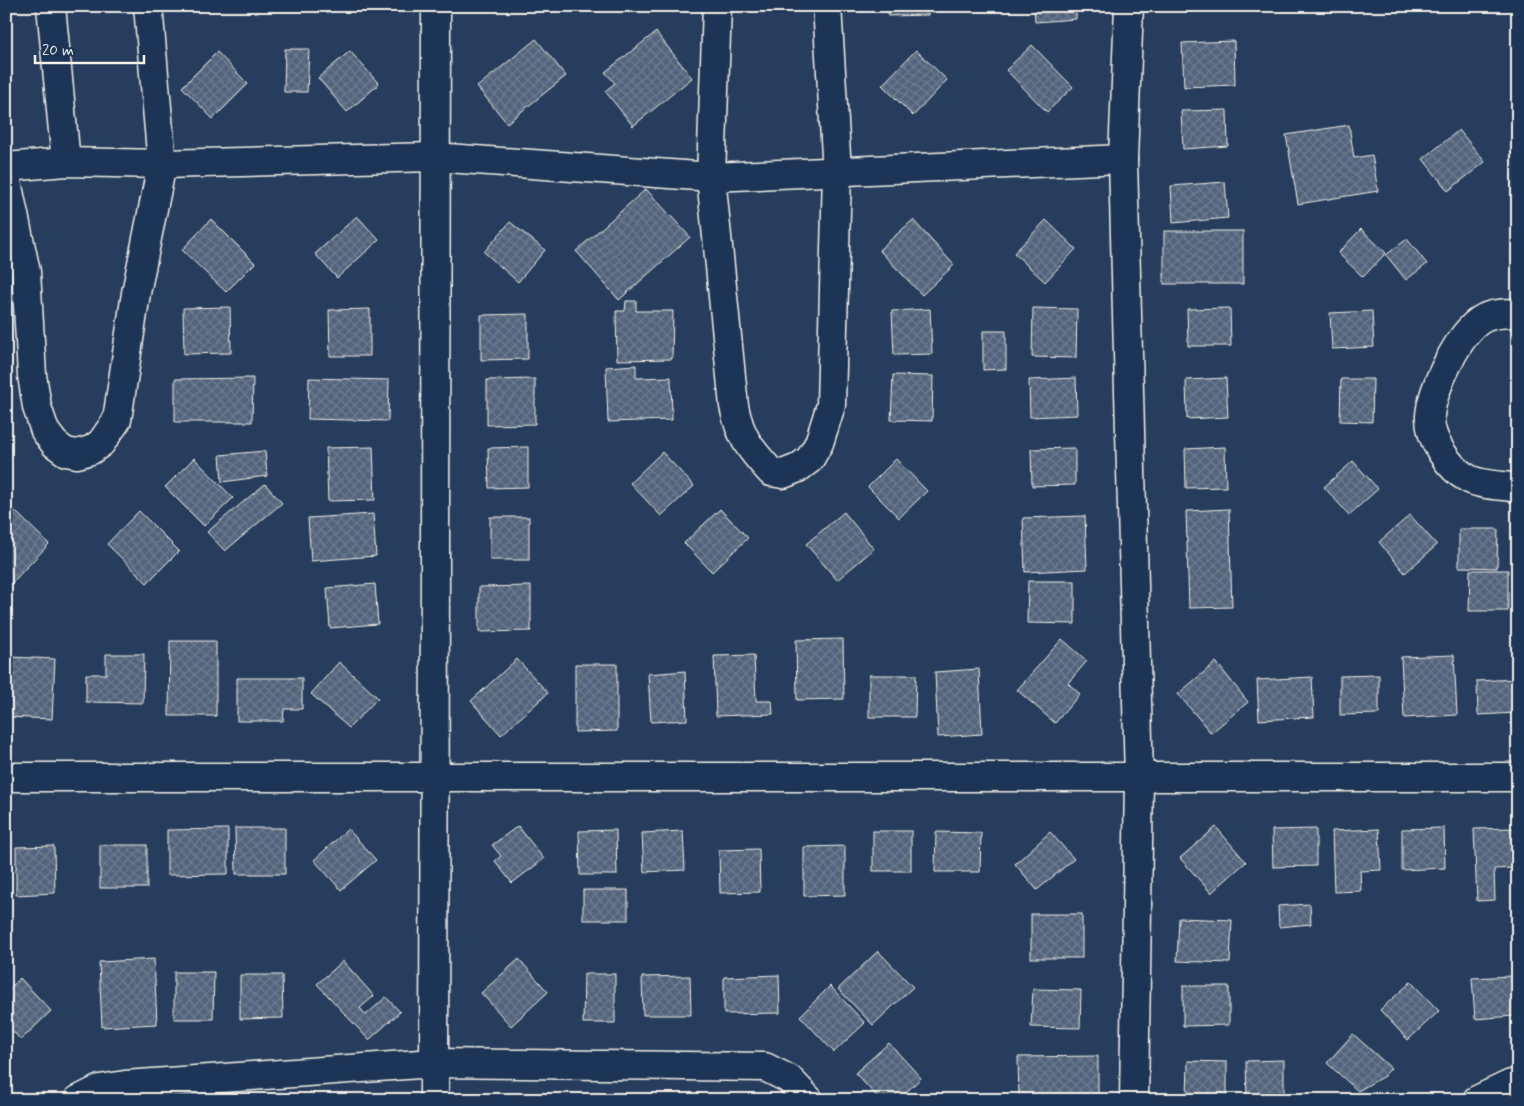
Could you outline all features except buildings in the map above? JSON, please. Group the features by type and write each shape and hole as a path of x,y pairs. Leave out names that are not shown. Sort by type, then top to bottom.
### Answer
{"street":[{"path":"51,6 66,162"},
{"path":"6,177 26,272 32,375 37,408 44,431 55,444 66,452 77,454 91,450 101,443 117,420 136,293 162,164 148,6"},
{"path":"434,1100 434,157 436,6"},
{"path":"717,6 710,177 734,406 739,429 756,456 771,472 783,474 798,468 810,459 819,444 831,405 837,172 827,6"},
{"path":"1129,6 1123,160 1139,779 1134,1100"},
{"path":"6,167 66,162 162,164 434,157 710,177 1123,160"},
{"path":"1518,313 1500,314 1484,318 1462,336 1438,388 1430,416 1431,430 1436,441 1458,472 1470,480 1518,488"},
{"path":"6,777 1139,779 1518,777"},
{"path":"78,1100 100,1089 125,1086 434,1063 766,1068 789,1079 809,1100"},
{"path":"1477,1100 1511,1084 1518,1083"}]}
